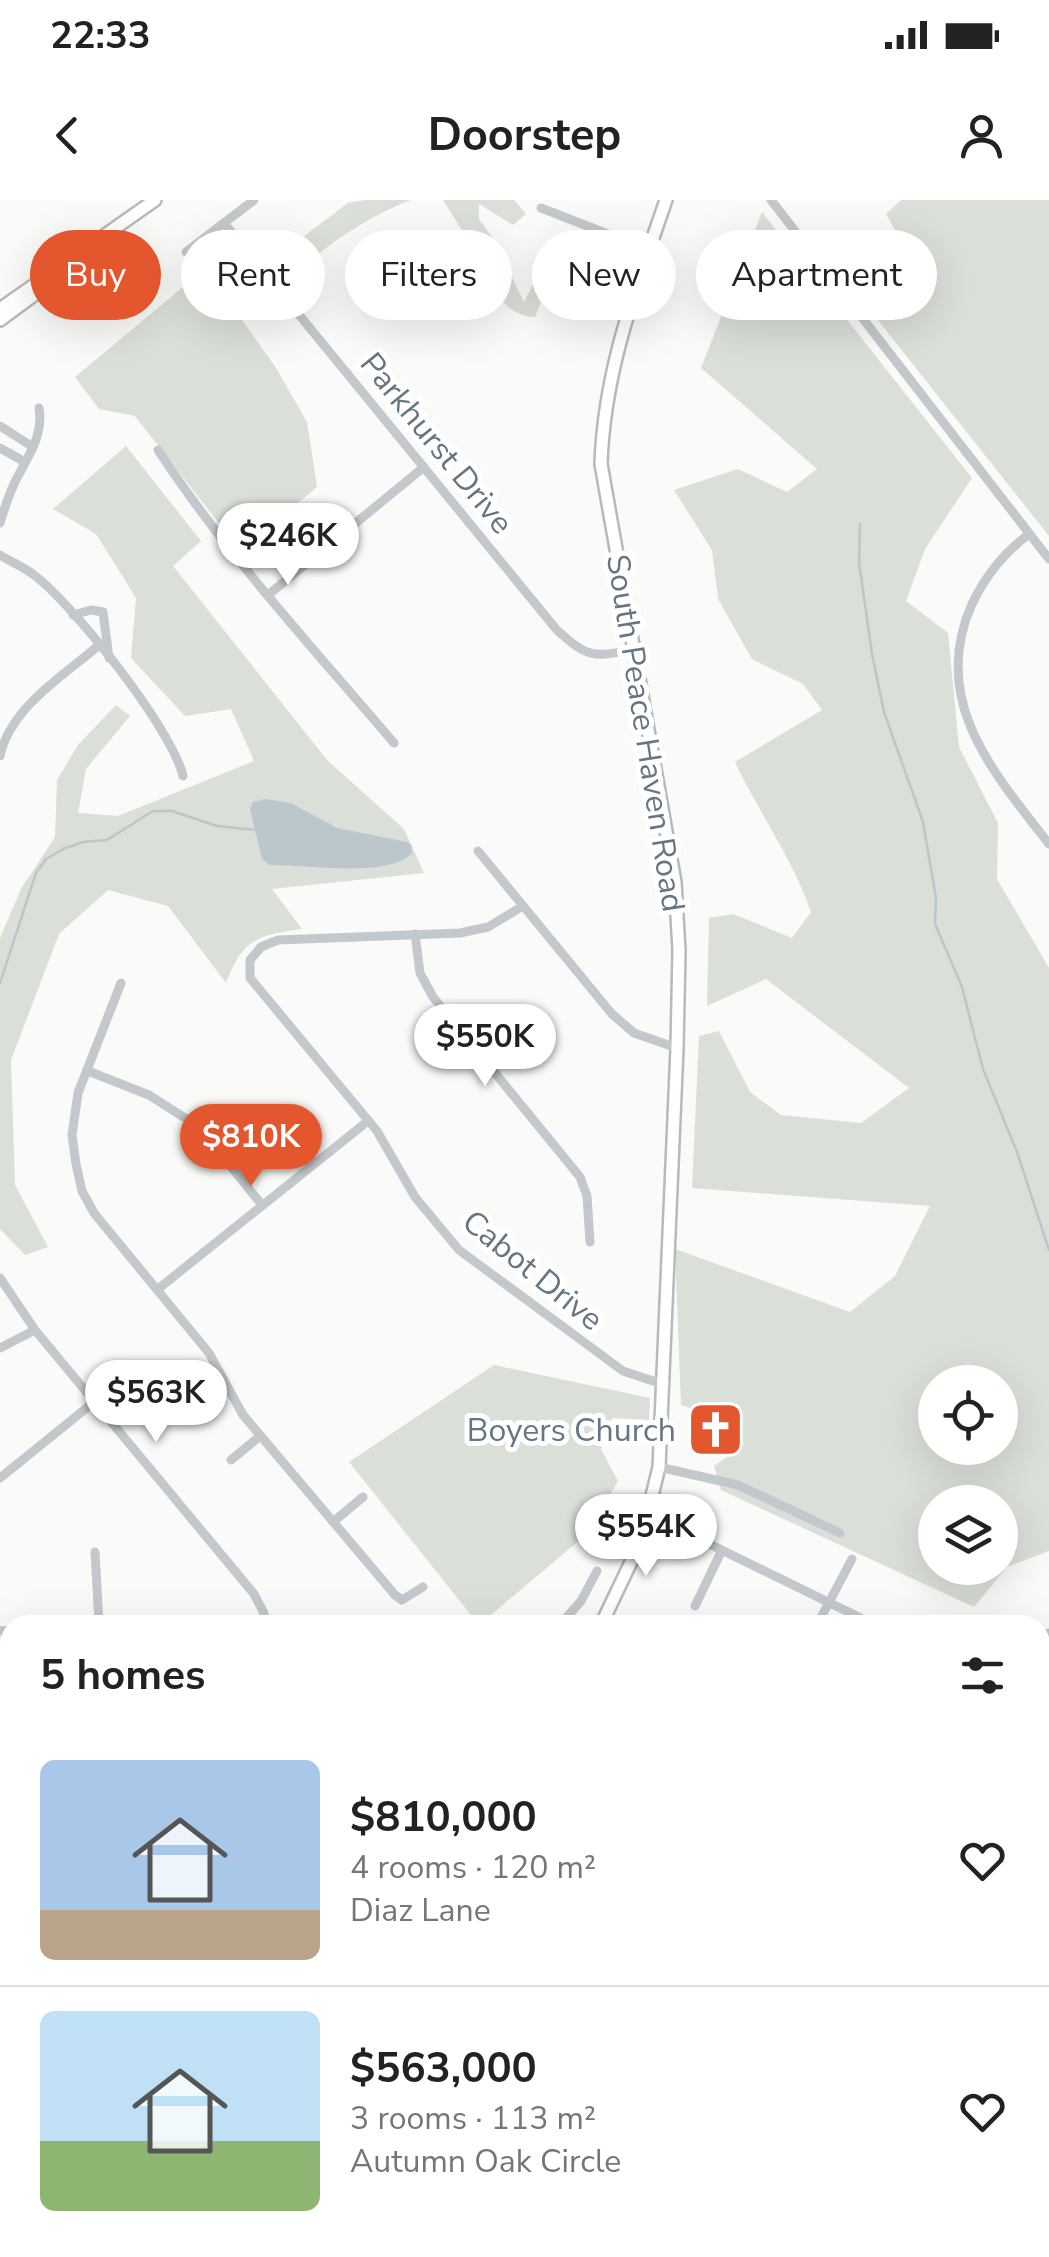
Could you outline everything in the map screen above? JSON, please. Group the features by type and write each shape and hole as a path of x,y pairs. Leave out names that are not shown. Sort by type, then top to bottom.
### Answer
{"main road":[{"path":"0,320 155,200"},
{"name":"South Peace Haven Road","path":"656,230 666,200"},
{"path":"0,309 122,225"},
{"name":"South Peace Haven Road","path":"606,1615 641,1541 658,1467 678,1048 675,882 601,464 603,413 627,320"}],"street":[{"path":"215,230 254,200"},
{"path":"771,200 1049,559"},
{"path":"541,208 598,230"},
{"name":"Parkhurst Drive","path":"224,223 556,629 579,650 598,656 632,650"},
{"path":"0,523 42,421 39,408"},
{"path":"0,426 33,447"},
{"path":"0,448 25,462"},
{"path":"158,450 186,494 394,743"},
{"path":"268,595 424,468"},
{"path":"1030,534 1010,549 980,586 962,630 956,681 964,714 978,744 1049,844"},
{"path":"0,555 34,575 74,616 166,735 184,776"},
{"path":"74,616 91,610 103,612 110,660"},
{"path":"0,756 3,742 24,710 98,646"},
{"path":"478,852 612,1014 634,1032 678,1048"},
{"name":"Cabot Drive","path":"523,906 474,931 278,940 262,947 250,960 250,978 368,1121 415,1197 459,1250 606,1360 623,1371 664,1385"},
{"path":"415,934 420,973 432,997 580,1176 587,1196 590,1242"},
{"path":"121,984 78,1093 72,1136 82,1190 107,1231 209,1353 230,1395 260,1436 333,1522 402,1600 423,1587"},
{"path":"88,1070 150,1095 200,1127 262,1204"},
{"path":"158,1289 368,1121"},
{"path":"0,1278 35,1330 254,1594 264,1615"},
{"path":"0,1348 35,1330"},
{"path":"0,1478 94,1402"},
{"path":"231,1460 260,1436"},
{"path":"658,1467 738,1485 840,1532"},
{"path":"333,1522 363,1497"},
{"path":"650,1514 854,1615"},
{"path":"96,1552 99,1615"},
{"path":"695,1606 720,1552"},
{"path":"823,1615 852,1558"},
{"path":"569,1615 582,1601 597,1571"}],"shaded area":[{"path":"411,200 353,230 345,230 345,235 325,249 325,230 312,230 348,203"},
{"path":"443,200 514,200 526,214 513,225 479,204 479,219 487,230 462,230"},
{"path":"901,200 1049,200 1049,536 878,320 937,320 937,230 895,230 886,214"},
{"path":"762,212 776,230 755,230"},
{"path":"512,277 524,302 532,287 532,316 512,310"},
{"path":"181,289 181,320 242,320 307,422 317,487 243,548 225,531 135,416 99,409 75,377 143,320 161,320 161,305"},
{"path":"720,320 847,320 972,478 925,549 906,601 948,633 959,747 998,823 997,879 1049,968 1049,1551 1018,1563 1018,1485 918,1485 918,1581 721,1490 714,1466 744,1445 719,1418 681,1405 675,1249 850,1312 895,1276 930,1206 692,1188 699,1036 719,1031 750,1092 781,1115 861,1123 909,1088 766,979 707,1006 709,918 733,914 792,938 811,912 795,873 735,762 822,710 803,684 752,659 718,599 712,550 674,490 738,469 787,492 817,469 701,368"},
{"path":"126,446 201,541 173,566 327,760 404,829 424,873 272,889 302,929 253,942 239,957 226,983 168,906 108,890 59,934 11,1060 15,1185 48,1247 25,1255 0,1229 0,938 21,889 55,837 57,780 78,745 116,705 130,716 86,769 78,813 118,816 254,761 231,709 185,716 131,658 136,598 96,534 53,509"},
{"path":"266,799 291,803 337,828 407,842 412,853 401,861 366,868 270,865 262,859 250,809 253,802"},
{"path":"494,1365 650,1398 649,1420 612,1418 601,1449 618,1481 588,1533 491,1615 471,1615 349,1462"},
{"path":"926,1585 992,1585 974,1607"}],"waterway":[{"path":"860,524 859,562 872,654 884,712 923,822 936,898 935,924 962,987 983,1069 1017,1152 1049,1250"},
{"path":"0,983 36,873 46,859 83,842 107,840 153,811 172,811 217,826 256,830"}],"place":[{"name":"Boyers Church","path":"715,1430"}]}
